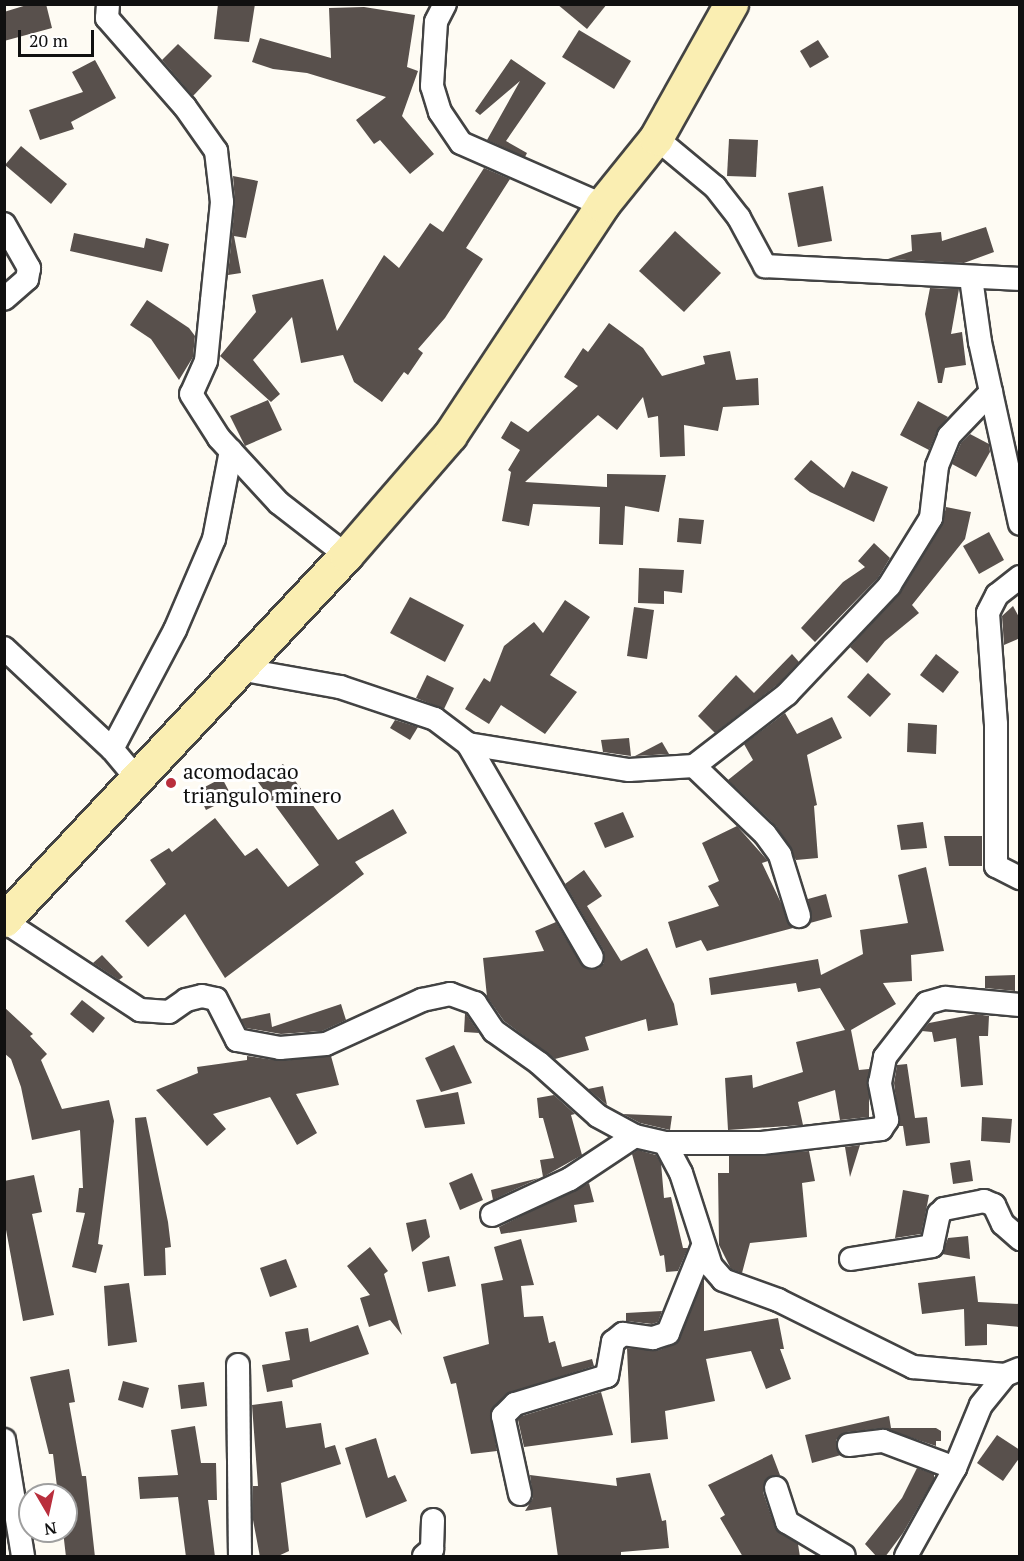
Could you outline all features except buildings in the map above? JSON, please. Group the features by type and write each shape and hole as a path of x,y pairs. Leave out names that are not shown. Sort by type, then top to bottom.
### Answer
{"main road":[{"path":"4,920 346,555 450,435 602,205 656,138 731,4"}],"street":[{"path":"108,4 107,18 185,107 216,152 222,202 206,361 191,394 231,451 279,503 346,555"},
{"path":"445,4 436,22 432,86 440,112 462,143 602,205"},
{"path":"656,138 715,187 739,218 765,266 971,279 1020,279"},
{"path":"4,224 29,268 27,279 4,299"},
{"path":"971,279 991,392 1020,524"},
{"path":"468,744 629,770 694,766 787,694 889,586 931,518 937,466 949,436 991,392"},
{"path":"112,749 175,630 214,539 231,451"},
{"path":"1020,577 997,595 988,613 996,724 996,866 1020,878"},
{"path":"4,648 112,749 136,778"},
{"path":"239,669 340,687 435,719 468,744 592,957"},
{"path":"694,766 770,841 780,855 799,916"},
{"path":"4,920 140,1010 169,1012 186,1000 202,996 216,999 237,1040 280,1048 326,1044 422,1000 450,994 475,1003 494,1032 539,1063 598,1116 635,1136 665,1143 762,1143 881,1129 887,1120 880,1083 885,1057 927,1003 945,998 1020,1005"},
{"path":"492,1215 570,1179 635,1136"},
{"path":"665,1143 681,1173 703,1246 723,1280 778,1300 914,1367 1012,1372"},
{"path":"851,1259 932,1246 939,1214 944,1209 984,1201 994,1205 1003,1224 1020,1239"},
{"path":"520,1494 503,1416 515,1404 607,1376 613,1342 623,1334 653,1338 668,1332 703,1246"},
{"path":"238,1365 240,1557"},
{"path":"906,1557 955,1468 981,1405 1012,1372"},
{"path":"4,1440 23,1557"},
{"path":"849,1445 883,1441 955,1468"},
{"path":"776,1488 787,1522 844,1557"},
{"path":"424,1557 432,1549 433,1520"}],"place":[{"name":"acomodacao triangulo minero","path":"171,783"}]}
